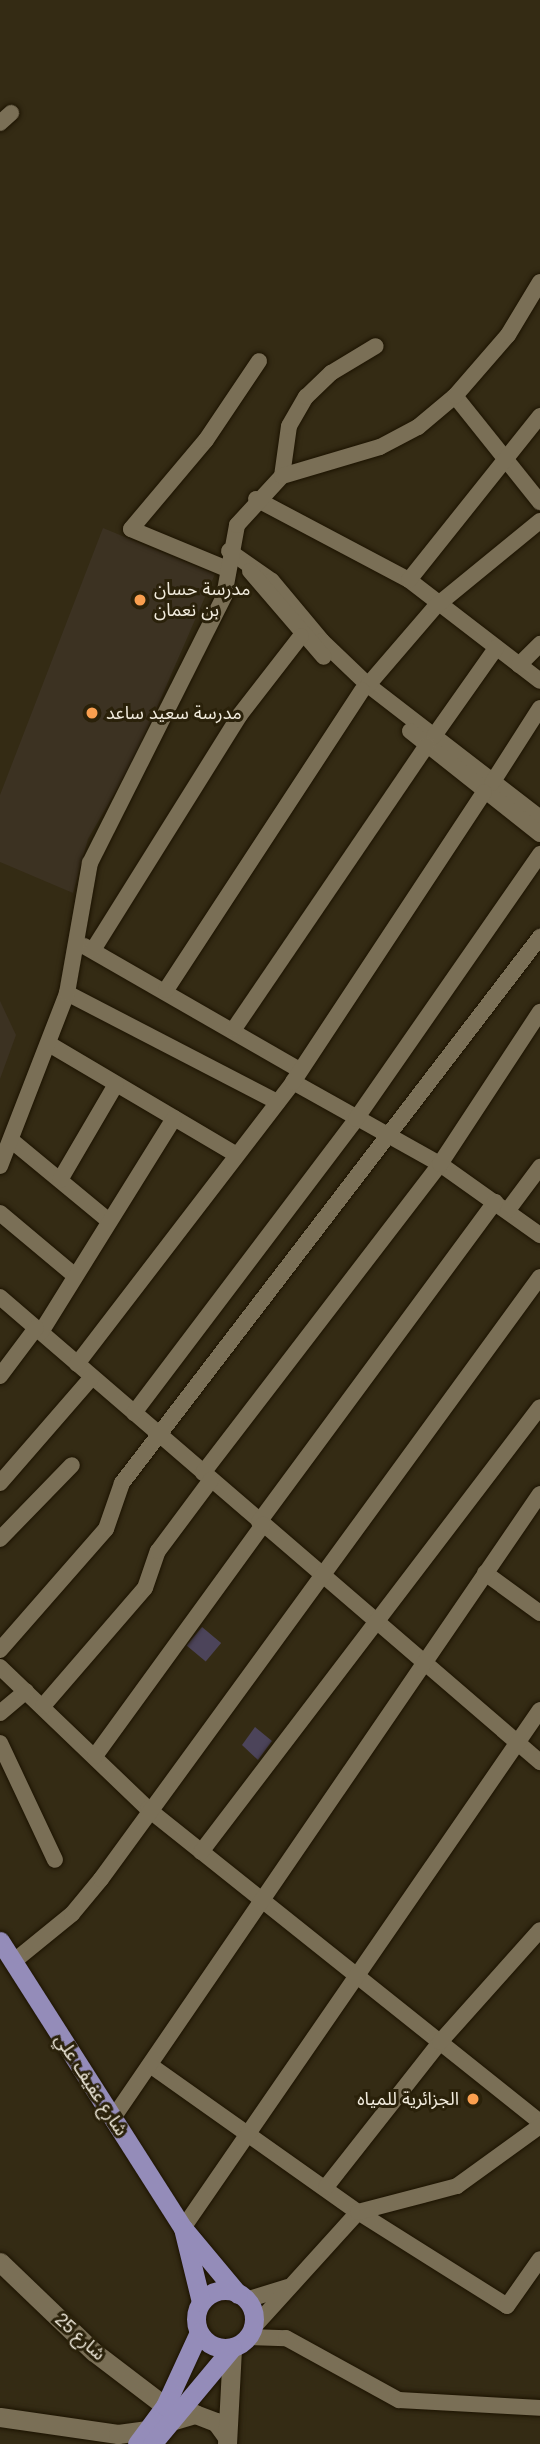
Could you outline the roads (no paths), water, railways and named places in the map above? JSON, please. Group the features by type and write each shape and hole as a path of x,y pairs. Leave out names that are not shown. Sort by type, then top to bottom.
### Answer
{"main road":[{"name":"شارع عفيف علي","path":"0,1941 183,2228 242,2297"},
{"name":"شارع عفيف علي","path":"183,2228 201,2302"},
{"path":"146,2439 244,2337 242,2297 222,2290 201,2302 198,2332 169,2413"},
{"path":"198,2332 212,2346 244,2337"}],"street":[{"path":"0,1166 67,992 97,845 224,596 229,551 237,525 256,499 282,476 380,447 455,396 508,335 540,282"},
{"path":"282,476 289,426 306,397 331,373 376,346"},
{"path":"228,569 131,528 206,440 259,361"},
{"path":"455,396 507,456 540,502"},
{"path":"409,580 540,416"},
{"path":"256,499 409,580 436,606 540,681"},
{"path":"166,990 365,688 436,606 540,521"},
{"path":"229,551 272,580 365,688"},
{"path":"244,561 302,636 431,740 540,834"},
{"path":"93,950 239,716 302,636"},
{"path":"519,664 540,644"},
{"path":"234,1029 496,648"},
{"path":"77,1364 297,1076 540,708"},
{"path":"488,788 540,818"},
{"path":"134,1413 356,1119 540,854"},
{"path":"0,1650 106,1529 122,1483 391,1138 540,937"},
{"path":"77,942 234,1029 356,1119 440,1164 540,1235"},
{"path":"67,992 277,1102"},
{"path":"43,1706 145,1588 158,1551 207,1477 440,1164 540,1012"},
{"path":"49,1044 237,1155"},
{"path":"60,1180 116,1084"},
{"path":"0,1376 39,1330 174,1118"},
{"path":"11,1140 109,1221"},
{"path":"95,1756 261,1524 502,1206 540,1167"},
{"path":"0,1213 75,1276"},
{"path":"13,1962 72,1914 319,1574 540,1277"},
{"path":"0,1297 540,1762"},
{"path":"0,1483 92,1377"},
{"path":"201,1852 540,1407"},
{"path":"0,1539 72,1465"},
{"path":"113,2118 485,1573 534,1517 540,1494"},
{"path":"485,1573 540,1613"},
{"path":"0,1667 148,1809 540,2124 457,2186 358,2212 244,2337 226,2440"},
{"path":"0,1713 26,1691"},
{"path":"183,2228 540,1710"},
{"path":"0,1742 55,1860"},
{"path":"326,2187 440,2042 540,1930"},
{"path":"150,2065 358,2212 507,2306 540,2259"},
{"name":"شارع 25","path":"0,2262 94,2351 169,2413"},
{"path":"242,2297 288,2287"},
{"path":"244,2337 286,2338 399,2400 540,2407"},
{"path":"169,2413 195,2414 216,2423 226,2440"},
{"path":"0,2417 146,2439"}],"place":[{"name":"مدرسة حسان بن نعمان","path":"140,600"},
{"name":"مدرسة سعيد ساعد","path":"92,713"},
{"name":"الجزائرية للمياه","path":"473,2099"}]}
